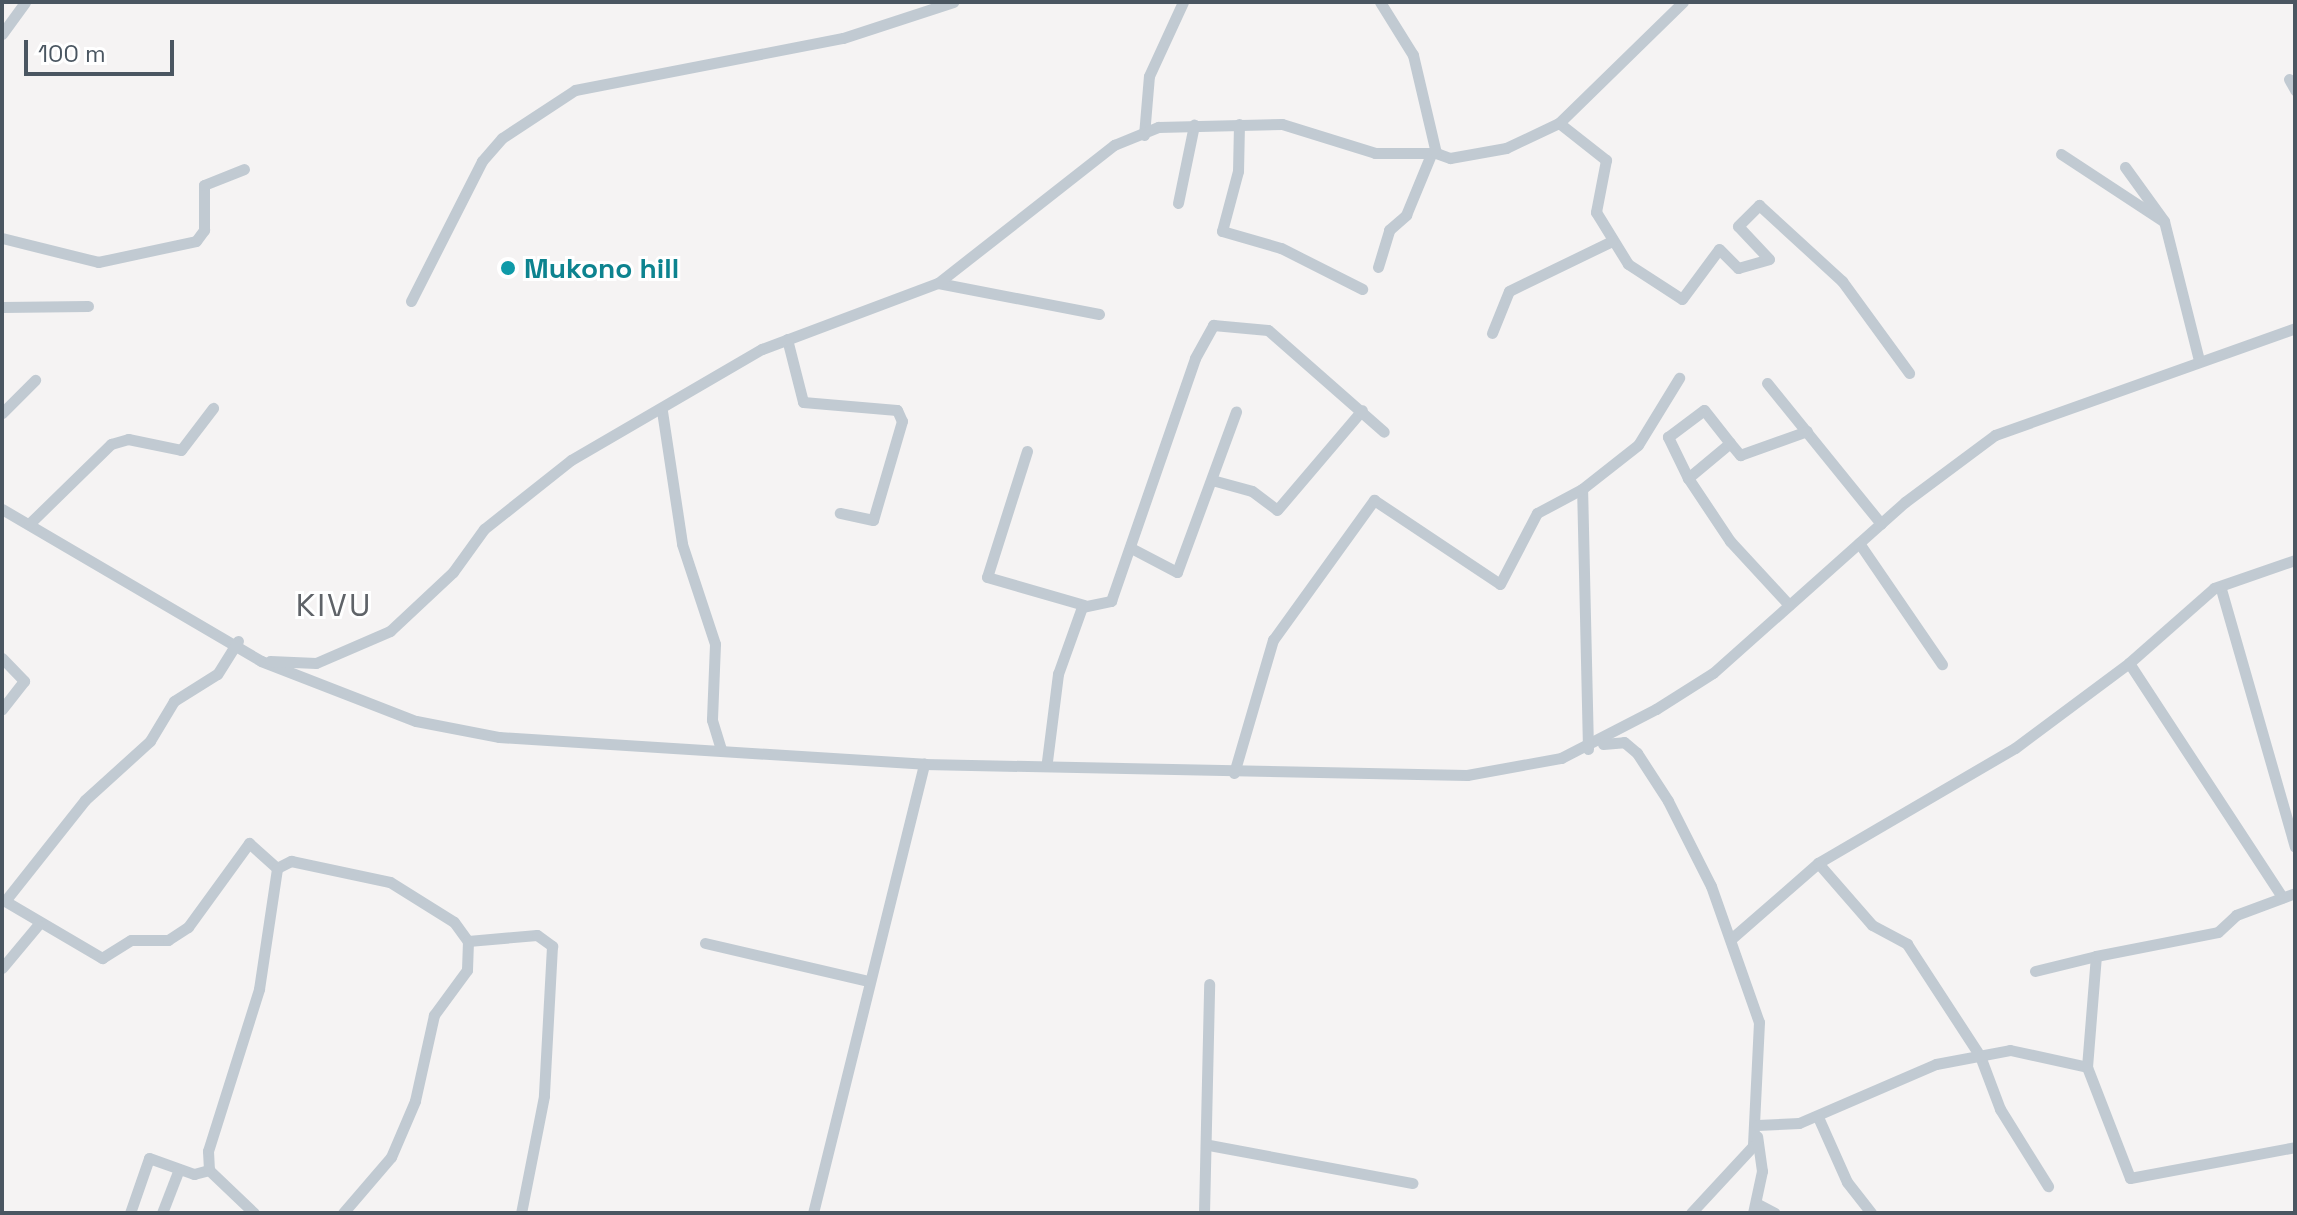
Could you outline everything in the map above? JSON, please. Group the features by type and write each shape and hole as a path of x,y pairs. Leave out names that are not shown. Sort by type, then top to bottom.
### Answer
{"street":[{"path":"2,34 25,2"},
{"path":"411,301 482,161 502,138 575,90 813,45 953,2"},
{"path":"1144,135 1149,76 1183,2"},
{"path":"1378,267 1434,152 1413,55 1380,2"},
{"path":"261,661 316,663 390,631 521,497 571,460 662,411 709,377 787,339 938,283 1092,158 1144,135 1194,125 1239,124 1315,130 1375,153 1434,152 1450,158 1506,148 1559,123 1683,2"},
{"path":"2289,79 2295,90"},
{"path":"1559,123 1606,160 1596,212 1628,264 1682,299 1719,249 1738,268 1769,259 1738,226 1759,205 1842,281 1909,373"},
{"path":"1239,124 1238,171 1222,231 1281,248 1362,289"},
{"path":"1178,203 1194,155 1194,125"},
{"path":"2061,154 2164,221"},
{"path":"2125,167 2164,221 2199,360"},
{"path":"2,238 98,262 196,241 204,230 204,185 244,169"},
{"path":"1492,333 1509,291 1612,241"},
{"path":"938,283 1099,314"},
{"path":"2,307 88,306"},
{"path":"1027,451 987,577 1084,605 1110,603 1195,358 1216,323 1268,330 1384,432"},
{"path":"1594,746 1713,673 1881,524 1995,435 2295,328"},
{"path":"787,339 803,402 897,410 902,421 873,520 840,513"},
{"path":"1234,773 1273,640 1374,500 1500,584 1537,513 1582,489 1638,445 1679,378"},
{"path":"2,413 35,380"},
{"path":"1767,383 1881,524"},
{"path":"29,524 111,444 128,439 181,450 213,408"},
{"path":"1212,480 1252,491 1277,510 1362,410"},
{"path":"1789,605 1730,541 1688,478 1668,437 1704,410 1740,455 1807,431"},
{"path":"662,411 682,544 715,644 712,720 721,749"},
{"path":"1131,548 1177,572 1236,412"},
{"path":"1688,478 1730,443"},
{"path":"1582,489 1594,746"},
{"path":"2,509 238,641 261,661 416,721 485,735 924,764 1047,761 1234,773 1467,775 1624,742 1637,753 1711,886 1759,1022 1754,1208 1775,1213"},
{"path":"1859,543 1942,664"},
{"path":"1731,939 1818,863 2015,748 2221,589 2295,560"},
{"path":"2221,589 2295,847"},
{"path":"1047,761 1058,674 1084,605"},
{"path":"238,641 217,674 174,701 150,741 85,800 3,900 38,925 102,958 131,940 168,940 188,927 249,843 277,868"},
{"path":"2,658 24,681 2,709"},
{"path":"2129,663 2282,897"},
{"path":"813,1213 924,764"},
{"path":"277,868 291,861 390,882 454,922 468,941 467,970 426,1035 408,1122 367,1191 343,1213"},
{"path":"1818,863 1872,925 1907,944 1980,1056 2000,1109 2048,1186"},
{"path":"209,1170 212,1128 259,989 277,868"},
{"path":"2035,971 2218,932 2236,915 2295,893"},
{"path":"2,968 38,925"},
{"path":"468,941 537,935 552,946 544,1096 521,1213"},
{"path":"705,943 868,981"},
{"path":"2096,956 2087,1067 2130,1178 2295,1147"},
{"path":"1204,1213 1209,1145 1209,984"},
{"path":"1691,1213 1757,1130 1818,1117 1936,1064 2010,1050 2087,1067"},
{"path":"1818,1117 1847,1182 1871,1213"},
{"path":"1209,1145 1412,1183"},
{"path":"130,1213 149,1158 179,1169 209,1170 254,1213"},
{"path":"162,1213 179,1169"}],"place":[{"name":"Mukono hill","path":"508,268"}],"district":[{"name":"KIVU","path":"334,605"}]}
